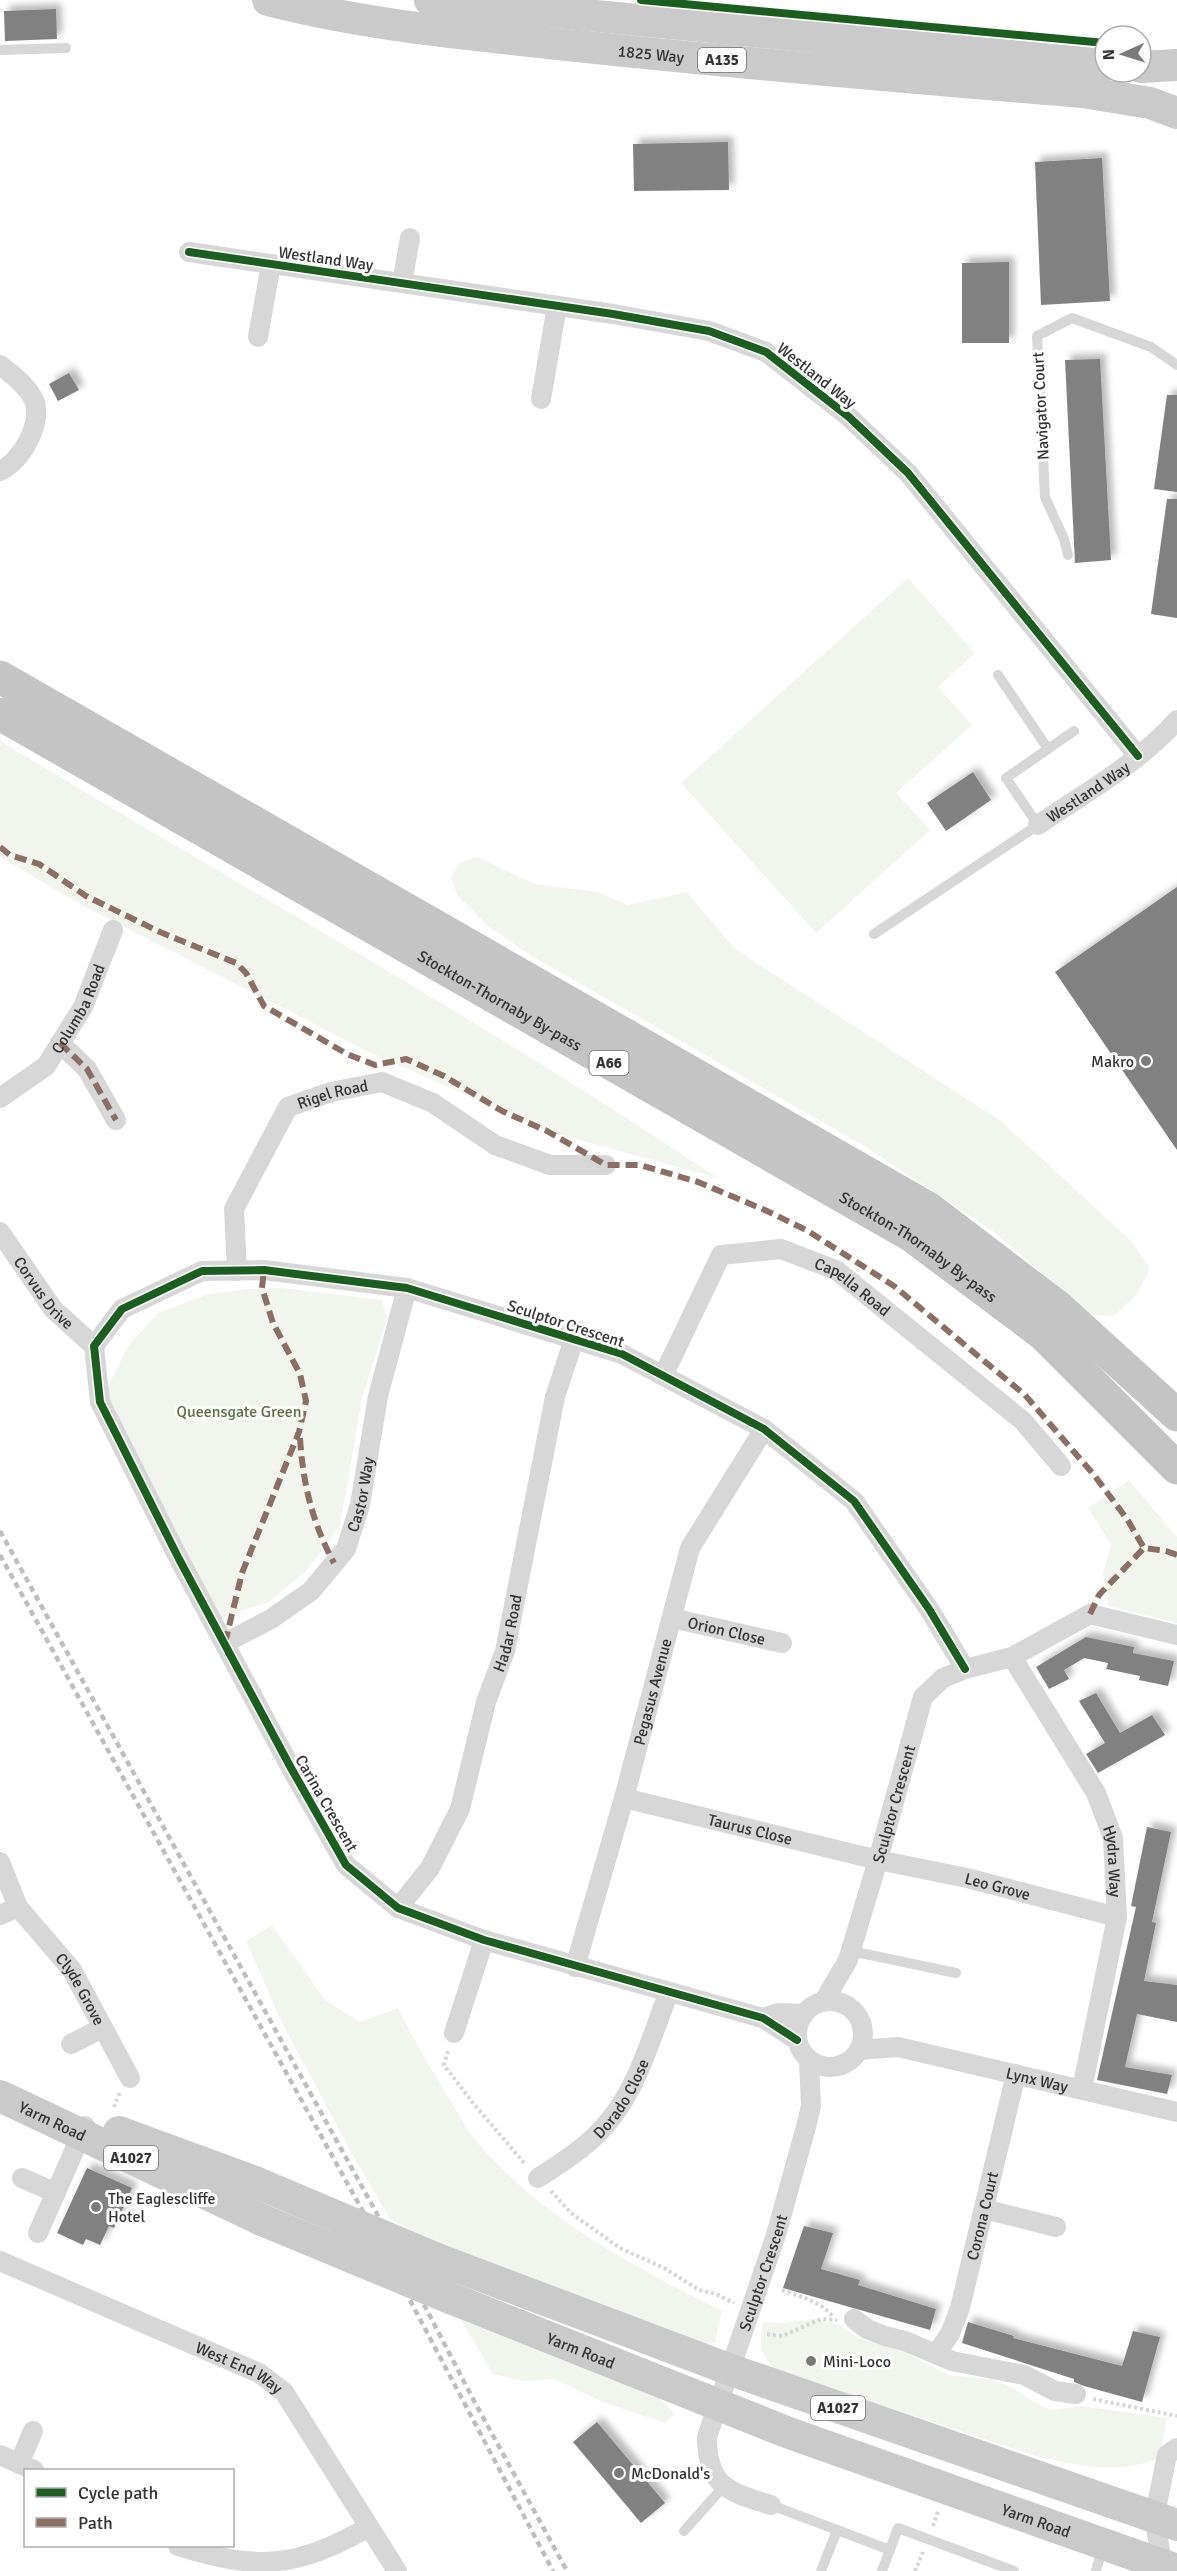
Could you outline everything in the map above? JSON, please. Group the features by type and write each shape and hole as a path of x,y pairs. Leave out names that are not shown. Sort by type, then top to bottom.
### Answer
{"highway":[{"name":"Stockton-Thornaby By-pass","path":"0,677 928,1208 1058,1307 1177,1415"},
{"name":"Stockton-Thornaby By-pass","path":"0,714 912,1236 1044,1335 1177,1468"}],"main road":[{"name":"1825 Way","path":"268,0 304,9 426,30 652,54 1083,92 1150,103 1177,113"},
{"name":"1825 Way","path":"430,0 1093,64"},
{"path":"1153,66 1177,65"},
{"name":"Yarm Road","path":"0,2088 255,2182 437,2259 731,2370 1166,2522"},
{"name":"Yarm Road","path":"0,2096 93,2124 262,2220 450,2298 1099,2558 1170,2567"}],"street":[{"path":"402,283 410,238"},
{"name":"Westland Way","path":"189,252 557,306 709,331 766,352 849,417 908,473 1138,756"},
{"name":"Westland Way","path":"258,337 271,264"},
{"path":"541,399 557,306"},
{"path":"0,365 18,379 34,399 36,409 31,436 15,461 0,471"},
{"name":"Westland Way","path":"1038,825 1138,756 1177,720"},
{"name":"Columba Road","path":"0,1098 46,1066 83,1007 113,930"},
{"path":"60,1043 87,1069 116,1120"},
{"name":"Rigel Road","path":"237,1271 234,1209 282,1117 288,1107 331,1092 382,1082 433,1103 495,1145 550,1165 606,1165"},
{"name":"Corvus Drive","path":"0,1232 53,1309 94,1346"},
{"name":"Capella Road","path":"663,1376 721,1255 781,1249 836,1270 1023,1421 1061,1466"},
{"name":"Sculptor Crescent","path":"94,1346 122,1309 202,1271 264,1270 407,1288 622,1354 764,1429 854,1501 929,1609 965,1669"},
{"name":"Castor Way","path":"225,1643 271,1619 310,1591 346,1549 360,1505 378,1396 407,1288"},
{"name":"Hadar Road","path":"398,1908 430,1868 460,1809 486,1702 505,1651 555,1397 574,1339"},
{"name":"Carina Crescent","path":"94,1346 100,1402 179,1559 291,1768 346,1865 398,1908 484,1940 764,2018 797,2040"},
{"name":"Pegasus Avenue","path":"575,1967 624,1798 690,1548 764,1429"},
{"name":"Sculptor Crescent","path":"824,2001 850,1955 922,1697 943,1678 965,1669 1012,1657 1090,1614 1177,1635"},
{"name":"Orion Close","path":"672,1618 782,1643"},
{"name":"Hydra Way","path":"1012,1657 1096,1793 1113,1838 1117,1917 1082,2089"},
{"name":"Taurus Close","path":"624,1798 878,1860"},
{"name":"Leo Grove","path":"878,1860 967,1878 1117,1917"},
{"name":"Clyde Grove","path":"0,1862 9,1911 72,1970 102,2028 126,2083"},
{"path":"453,2033 484,1940"},
{"name":"Sculptor Crescent","path":"849,2007 850,1955"},
{"name":"Dorado Close","path":"538,2178 582,2149 610,2120 632,2085 669,1992"},
{"path":"824,2001 832,2001 849,2007 855,2012 863,2034 859,2050 848,2062 832,2068 809,2060 799,2048 797,2040 799,2022 804,2014 816,2004 824,2001"},
{"name":"Carina Crescent","path":"764,2018 778,2013 804,2014"},
{"name":"Lynx Way","path":"862,2026 898,2047"},
{"path":"71,2044 102,2028"},
{"name":"Lynx Way","path":"859,2050 898,2047 1177,2112"},
{"name":"Sculptor Crescent","path":"724,2486 714,2476 707,2459 710,2425 776,2235 811,2106 809,2060"},
{"name":"Sculptor Crescent","path":"811,2106 820,2095 832,2068"},
{"name":"Corona Court","path":"936,2354 950,2334 960,2308 1017,2074"},
{"path":"38,2234 56,2193 93,2124"},
{"path":"22,2178 56,2193"},
{"path":"984,2209 1056,2227"},
{"name":"West End Way","path":"0,2261 259,2373 284,2392 397,2571"},
{"path":"844,2319 969,2366 1024,2375 1055,2391 1076,2394"},
{"path":"0,2455 27,2467 33,2431"},
{"path":"1170,2567 1166,2522 1167,2456 1177,2448"},
{"path":"724,2486 742,2496 771,2505"},
{"path":"180,2547 206,2559 233,2566 284,2566 323,2553 369,2527"}],"lane":[{"path":"0,50 66,48"},
{"name":"Navigator Court","path":"1068,555 1064,539 1045,497 1036,336 1072,318 1150,347 1177,365"},
{"path":"998,675 1048,749"},
{"path":"873,934 1038,825 1006,778 1074,731"},
{"path":"850,1955 956,1974"},
{"path":"684,2531 724,2486"},
{"path":"771,2505 890,2550"},
{"path":"882,2571 898,2528 1014,2571"},
{"path":"821,2571 837,2530"}],"path":[{"path":"453,2033 444,2064 473,2103 571,2213 620,2248 664,2268 699,2290 716,2294 738,2305"},
{"path":"93,2124 126,2083"},
{"path":"782,2290 815,2301 844,2319"},
{"path":"767,2334 782,2336 795,2332 804,2324 821,2319 844,2319"},
{"path":"1076,2394 1177,2416"},
{"path":"930,2532 941,2505"},
{"path":"915,2571 923,2552"}],"green space":[{"path":"908,578 975,653 938,687 972,725 896,793 930,830 816,933 681,783"},
{"path":"0,741 452,1009 718,1178 547,1131 367,1051 83,906 0,857"},
{"path":"477,857 535,884 598,892 628,905 687,892 735,949 1001,1121 1131,1241 1150,1268 1138,1293 1114,1316 1091,1315 994,1232 863,1145 528,954 487,925 457,895 451,878 459,863"},
{"name":"Queensgate Green","path":"282,1288 382,1300 387,1319 362,1399 340,1526 307,1570 269,1602 213,1620 100,1402 128,1346 158,1313 206,1295 248,1289"},
{"path":"1129,1480 1177,1537 1177,1623 1108,1606 1103,1574 1111,1544 1088,1508"},
{"path":"272,1925 326,2001 360,2022 398,2008 473,2137 502,2169 530,2194 560,2217 623,2258 722,2311 715,2343 695,2345 440,2246 390,2219 352,2154 281,2021 246,1941"},
{"path":"816,2319 840,2325 858,2338 903,2351 948,2375 991,2379 1014,2388 1032,2401 1051,2410 1081,2406 1167,2418 1159,2458 1129,2466 1113,2467 1082,2466 1051,2460 775,2370 763,2353 761,2337 763,2322 784,2323"},
{"path":"461,2320 659,2398 675,2414 665,2423 603,2402 554,2379 523,2381 493,2374"}],"building":[{"path":"56,9 57,39 5,41 4,11"},
{"path":"728,142 729,190 634,191 633,144"},
{"path":"1102,158 1110,301 1041,305 1035,162"},
{"path":"1009,262 1009,343 962,343 962,263"},
{"path":"1100,359 1111,560 1075,563 1065,360"},
{"path":"69,373 79,390 58,401 49,384"},
{"path":"1167,395 1177,395 1177,492 1154,489"},
{"path":"1167,499 1177,499 1177,618 1151,614"},
{"path":"973,772 991,800 946,831 927,803"},
{"name":"Makro","path":"1177,887 1177,1150 1055,972"},
{"path":"1086,1637 1134,1647 1133,1653 1174,1661 1168,1686 1139,1680 1140,1676 1106,1669 1108,1663 1084,1658 1064,1670 1069,1679 1049,1689 1036,1667"},
{"path":"1096,1693 1120,1733 1152,1715 1165,1735 1098,1773 1086,1754 1105,1743 1079,1701"},
{"path":"1147,1827 1171,1832 1152,1922 1156,1923 1144,1981 1177,1985 1177,2022 1137,2014 1125,2067 1172,2075 1167,2094 1097,2080 1136,1907 1131,1906"},
{"name":"The Eaglescliffe Hotel","path":"87,2168 132,2188 114,2228 109,2226 100,2245 86,2239 83,2245 57,2233"},
{"path":"804,2226 833,2233 821,2269 860,2280 858,2285 936,2309 930,2330 783,2288"},
{"path":"968,2322 1014,2336 1013,2338 1122,2366 1133,2331 1160,2337 1142,2402 1084,2386 1074,2382 1074,2379 962,2343"},
{"name":"McDonald's","path":"597,2422 665,2503 641,2523 573,2442"}],"railway":[{"path":"0,1531 376,2212 473,2399 567,2571"},
{"path":"0,1555 366,2217 553,2571"}],"marked path":[{"path":"0,847 10,855 39,864 86,896 160,932 236,963 246,973 264,1006 347,1054 375,1065 406,1059 444,1076 502,1111 547,1131 606,1165 640,1165 698,1182 808,1231 894,1286 1025,1395 1094,1475 1127,1519 1144,1548"},
{"path":"60,1043 87,1069 116,1120"},
{"path":"225,1643 242,1573 299,1432 306,1401 300,1374 273,1323 262,1288 264,1270"},
{"path":"300,1438 303,1471 314,1518 334,1563"},
{"path":"1090,1614 1099,1595 1144,1548 1177,1555"}],"cycle path":[{"path":"641,0 1093,42"},
{"path":"189,252 613,314 709,331 766,352 849,417 908,473 1138,756"},
{"path":"797,2040 763,2018 484,1940 398,1908 346,1865 291,1768 179,1559 100,1402 94,1346 122,1309 202,1271 264,1270 407,1288 622,1354 764,1429 854,1501 929,1609 965,1669"}],"place":[{"name":"Makro","path":"1146,1061"},
{"name":"The Eaglescliffe Hotel","path":"96,2207"},
{"name":"Mini-Loco","path":"811,2361"},
{"name":"McDonald's","path":"619,2473"}]}
